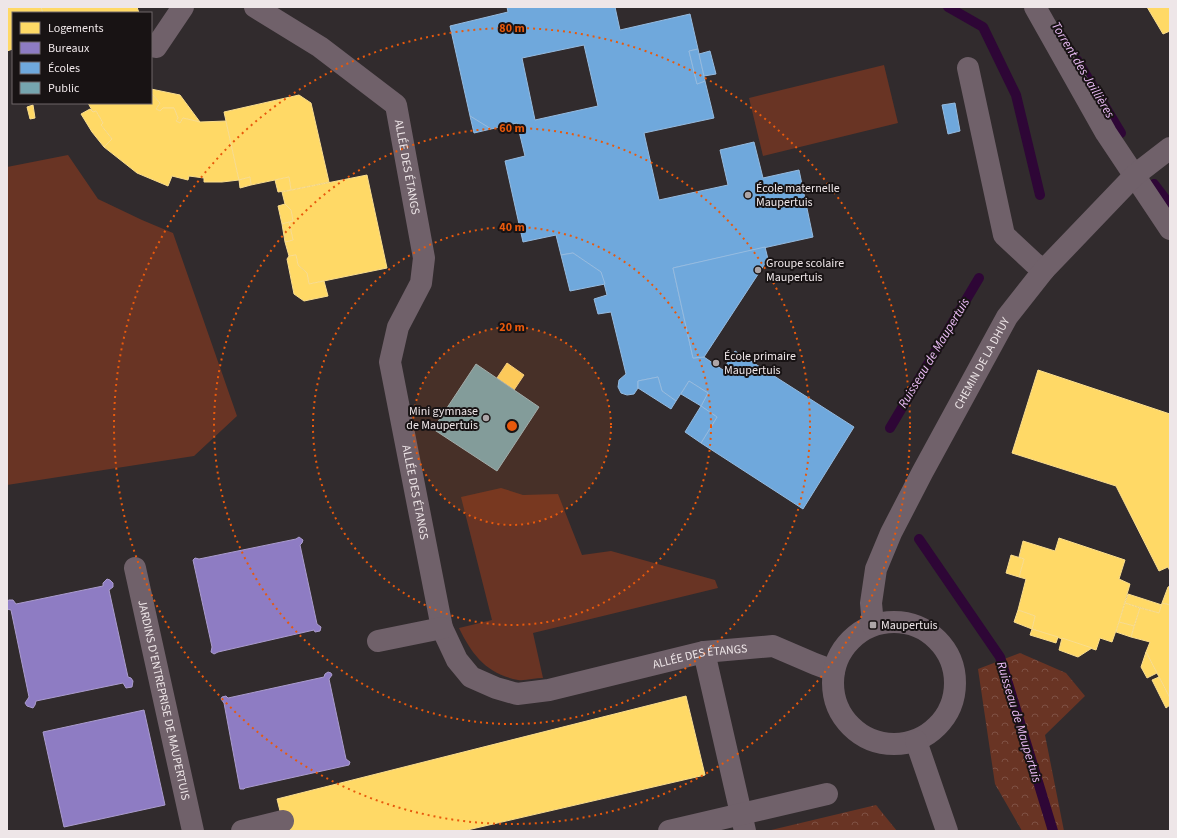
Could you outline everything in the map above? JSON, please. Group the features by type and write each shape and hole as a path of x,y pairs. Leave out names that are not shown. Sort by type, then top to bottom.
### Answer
{"street":[{"path":"156,47 183,7"},
{"name":"ALLÉE DES ÉTANGS","path":"255,7 320,47 396,104 424,258 421,283 398,327 390,362 442,628 456,660 471,677 496,688 517,694 550,690 704,652 773,646 815,664 834,670"},
{"path":"1035,7 1106,133 1136,175 1170,228"},
{"path":"968,68 1004,235 1034,263 1044,270"},
{"name":"CHEMIN DE LA DHUY","path":"873,625 871,603 876,569 891,533 1007,317 1044,270 1136,175 1170,148"},
{"name":"JARDINS D'ENTREPRISE DE MAUPERTUIS","path":"135,568 193,831"},
{"path":"905,623 926,630 944,645 954,666 957,688 950,711 936,729 916,741 895,745 873,741 854,730 840,713 833,692 834,670 843,648 851,637 873,625 905,623"},
{"path":"378,641 442,628"},
{"path":"704,652 743,823"},
{"path":"916,741 948,831"},
{"path":"669,831 743,823 827,794"},
{"path":"242,831 283,821"}],"green space":[{"path":"884,65 898,123 763,156 749,98"},
{"path":"68,155 98,199 173,233 237,416 194,456 7,485 7,167"},
{"path":"501,488 523,495 558,494 582,555 611,551 715,580 718,588 533,633 543,678 518,680 498,673 489,668 475,655 459,628 492,620 461,497"},
{"path":"1020,653 1066,673 1085,696 1045,735 1064,831 1022,831 995,784 978,669"},
{"path":"876,805 897,831 767,831"}],"building: Logements":[{"path":"7,7 41,7 43,12 12,12 12,49 7,51"},
{"path":"41,7 137,7 139,12 43,12"},
{"path":"1147,7 1170,7 1170,31 1163,34"},
{"path":"152,89 180,95 200,122 183,118 180,123 176,121 178,118 174,108 163,108 160,111 156,109 160,103 152,94"},
{"path":"152,94 160,103 156,109 160,111 163,108 174,108 178,118 176,121 180,123 183,118 200,122 226,121 239,180 204,182 204,178 189,176 188,180 172,176 168,186 137,173 104,147 112,139 101,125 103,123 96,111 93,112 89,104 152,104"},
{"path":"299,95 311,103 329,182 291,190 289,177 251,185 250,177 239,180 224,112"},
{"path":"33,105 35,118 30,119 27,107"},
{"path":"90,109 93,112 96,111 103,123 101,125 112,139 104,147 92,132 81,114"},
{"path":"367,175 387,268 309,284 307,273 298,265 296,255 289,256 285,242 293,240 289,222 293,221 291,210 285,204 282,192"},
{"path":"250,177 251,185 240,188 239,180"},
{"path":"289,177 291,190 278,192 275,180"},
{"path":"285,204 291,210 293,221 282,224 278,206"},
{"path":"289,222 293,240 285,242 282,224"},
{"path":"296,255 298,265 307,273 309,284 324,281 328,296 304,301 294,294 287,259 289,256"},
{"path":"507,363 524,375 514,390 497,378"},
{"path":"1038,370 1170,414 1170,571 1168,567 1159,571 1116,486 1012,453"},
{"path":"1059,538 1125,560 1119,579 1130,584 1119,622 1112,642 1100,638 1096,650 1032,629 1035,616 1018,610 1026,579 1019,577 1024,559 1019,557 1023,541 1055,551"},
{"path":"1011,555 1024,559 1019,577 1006,573"},
{"path":"1170,586 1170,605 1162,603 1168,587"},
{"path":"1128,594 1162,605 1159,613 1125,603"},
{"path":"1125,603 1140,608 1134,626 1119,622"},
{"path":"1162,603 1170,605 1170,698 1146,652 1150,642 1131,637 1140,608 1159,613"},
{"path":"1018,610 1035,616 1032,629 1014,622"},
{"path":"1119,622 1134,626 1131,637 1116,632"},
{"path":"1032,629 1058,637 1056,643 1030,635"},
{"path":"1062,638 1092,648 1078,657 1059,650"},
{"path":"1146,652 1157,673 1147,678 1141,667"},
{"path":"1159,677 1170,698 1170,705 1166,708 1152,680"},
{"path":"686,696 705,775 463,831 285,831 277,799"}],"building: Bureaux":[{"path":"299,537 303,540 300,545 317,624 321,627 320,631 315,632 314,630 214,654 211,652 212,647 193,560 195,558 199,559 296,539"},
{"path":"107,579 113,583 113,587 109,590 128,677 133,681 132,687 126,688 123,683 36,701 33,708 27,706 25,703 29,697 11,610 7,609 7,601 13,600 16,604 103,586 103,583"},
{"path":"328,672 332,675 329,679 346,759 350,762 349,765 240,789 224,703 221,699 222,697 226,696 228,698 324,677"},
{"path":"144,710 165,805 64,827 43,732"}],"building: Écoles":[{"path":"507,7 615,7 620,30 690,14 698,49 689,51 697,84 705,81 714,118 644,133 659,200 728,185 720,150 754,142 763,178 799,170 813,237 673,268 693,358 704,357 723,370 735,351 854,427 803,509 701,443 717,417 701,406 708,393 689,381 676,401 662,391 658,377 638,381 638,388 634,394 627,395 621,393 618,387 619,380 626,374 611,312 598,314 594,299 607,295 601,272 573,253 561,255 556,235 523,242 505,161 525,156 517,123 491,129 470,116 450,26 508,12","holes":["584,45 598,106 535,120 522,58"]},
{"path":"698,49 705,81 697,84 689,51"},
{"path":"710,51 716,74 704,76 699,54"},
{"path":"955,103 960,131 948,134 942,105"},
{"path":"470,116 491,129 474,133"},
{"path":"765,247 768,259 704,357 693,358 673,268"},
{"path":"573,253 601,272 605,284 570,291 561,255"},
{"path":"658,377 662,391 676,401 671,409 638,388 638,381"},
{"path":"689,381 708,393 701,406 681,394"},
{"path":"701,406 717,417 701,443 685,432"}],"building: Public":[{"name":"Mini gymnase de Maupertuis","path":"476,364 539,407 497,471 433,429"}],"waterway":[{"name":"Ruisseau de Maupertuis","path":"948,7 983,27 1016,95 1040,195"},
{"name":"Torrent des Jaillières","path":"1077,60 1121,133"},
{"name":"Torrent des Jaillières","path":"1154,184 1170,205"},
{"name":"Ruisseau de Maupertuis","path":"890,428 979,278"},
{"name":"Ruisseau de Maupertuis","path":"919,539 1000,657 1053,831"}],"place":[{"name":"École maternelle Maupertuis","path":"748,195"},
{"name":"Groupe scolaire Maupertuis","path":"758,270"},
{"name":"École primaire Maupertuis","path":"716,363"},
{"name":"Mini gymnase de Maupertuis","path":"486,418"},
{"name":"Maupertuis","path":"873,625"}]}
